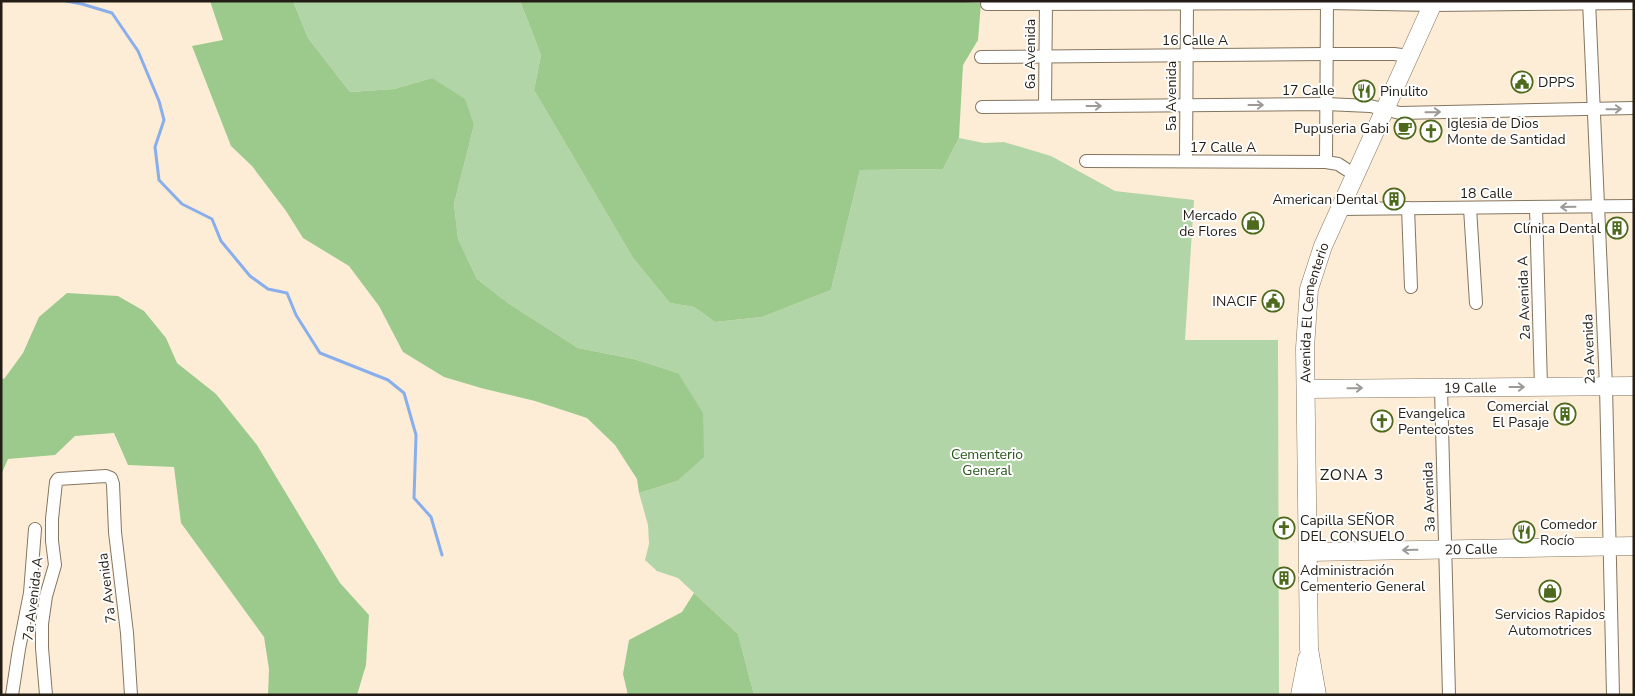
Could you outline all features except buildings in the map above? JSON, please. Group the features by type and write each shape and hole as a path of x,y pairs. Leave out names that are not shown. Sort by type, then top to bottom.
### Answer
{"main road":[{"name":"Avenida El Cementerio","path":"1318,695 1309,649 1305,348 1309,289 1322,246 1434,3"},
{"name":"19 Calle","path":"1306,389 1634,386"},
{"name":"20 Calle","path":"1309,552 1634,546"},
{"name":"Avenida El Cementerio","path":"1300,695 1309,649"}],"street":[{"path":"1326,162 1327,2"},
{"path":"988,4 1589,2 1634,4"},
{"name":"2a Avenida","path":"1589,2 1606,386 1613,695"},
{"name":"6a Avenida","path":"1045,106 1046,3"},
{"name":"5a Avenida","path":"1186,162 1187,3"},
{"name":"16 Calle A","path":"981,57 1326,54 1394,54 1409,56"},
{"name":"17 Calle","path":"982,107 1326,104 1370,106 1400,113 1634,108"},
{"name":"17 Calle A","path":"1086,161 1326,162 1338,164 1355,175"},
{"name":"18 Calle","path":"1339,209 1634,206"},
{"name":"2a Avenida A","path":"1536,207 1541,387"},
{"path":"1408,208 1411,287"},
{"path":"1470,208 1476,302"},
{"name":"3a Avenida","path":"1441,388 1450,695"},
{"name":"7a Avenida","path":"58,479 106,476 111,478 127,625 131,695"},
{"name":"7a Avenida A","path":"46,695 42,624 46,596 55,565 52,518 56,482 58,479"},
{"path":"12,695 30,593 34,535"}],"green space":[{"path":"210,1 293,1 308,38 350,92 394,89 432,78 465,99 474,125 454,204 458,239 477,279 508,303 578,348 634,359 678,373 703,413 704,457 677,481 639,493 637,479 615,445 587,418 535,401 444,377 403,352 379,306 349,266 303,238 286,211 252,166 231,146 192,46 223,40"},
{"name":"Cementerio General","path":"293,1 520,1 541,55 534,90 633,258 670,303 694,307 715,322 762,317 831,290 860,170 943,169 959,138 984,143 1004,142 1051,156 1115,191 1194,200 1185,340 1278,340 1279,695 754,695 738,634 678,578 657,571 645,560 649,544 648,525 639,493 677,481 678,373 634,359 578,348 508,303 477,279 458,239 454,204 474,125 432,78 394,89 350,92 308,38"},
{"path":"520,1 947,1 981,3 978,40 963,65 959,138 943,169 860,170 831,290 762,317 715,322 694,307 670,303 633,258 534,90 541,55"},
{"path":"67,293 118,296 144,311 166,338 177,363 216,394 257,445 340,583 369,615 366,665 357,695 268,695 269,669 264,637 181,523 174,467 128,465 114,433 75,436 55,455 8,459 1,475 1,378 4,379 23,353 39,317"},
{"path":"694,593 738,634 754,695 628,695 623,674 629,640 682,612"}],"waterway":[{"path":"66,1 112,13 138,51 159,101 164,120 155,147 159,180 182,204 212,219 221,241 250,276 268,289 287,293 296,315 320,353 388,380 404,393 416,435 414,498 431,517 442,555"}],"place":[{"name":"DPPS","path":"1522,82"},
{"name":"Pinulito","path":"1364,91"},
{"name":"Pupuseria Gabi","path":"1405,128"},
{"name":"Iglesia de Dios Monte de Santidad","path":"1431,131"},
{"name":"American Dental","path":"1394,199"},
{"name":"Mercado de Flores","path":"1253,223"},
{"name":"Clínica Dental","path":"1617,228"},
{"name":"INACIF","path":"1273,301"},
{"name":"Comercial El Pasaje","path":"1565,414"},
{"name":"Evangelica Pentecostes","path":"1382,421"},
{"name":"Capilla SEÑOR DEL CONSUELO","path":"1284,528"},
{"name":"Comedor Rocío","path":"1524,532"},
{"name":"Administración Cementerio General","path":"1284,578"},
{"name":"Servicios Rapidos Automotrices","path":"1550,591"}],"district":[{"name":"ZONA 3","path":"1352,475"}]}
